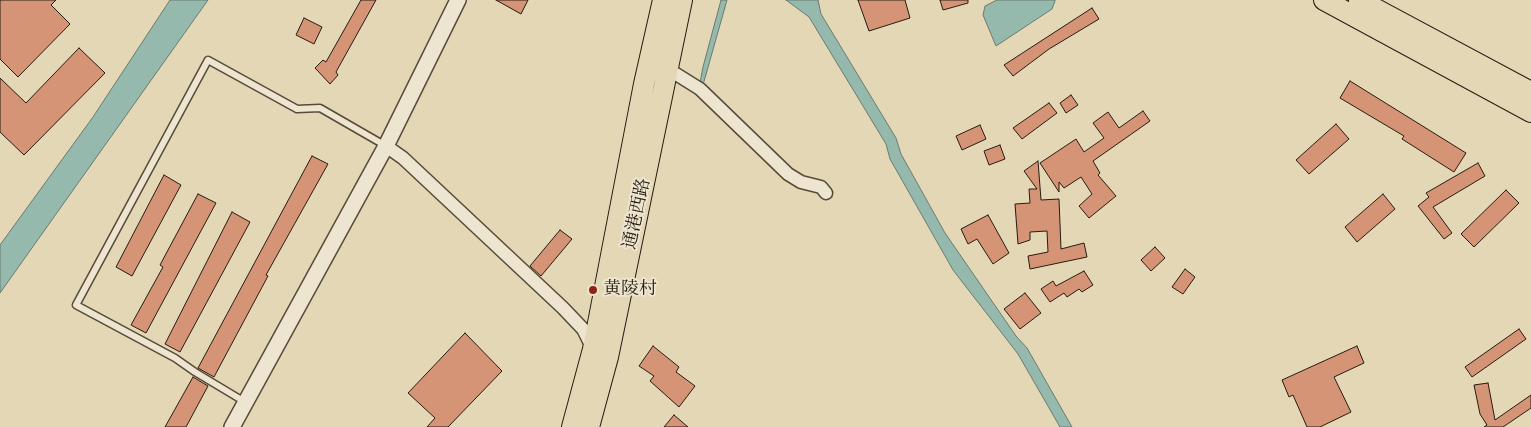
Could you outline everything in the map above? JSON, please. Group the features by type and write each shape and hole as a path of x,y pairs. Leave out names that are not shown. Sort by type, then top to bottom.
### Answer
{"highway":[{"name":"通港西路","path":"572,427 593,349 662,0"},
{"name":"通港西路","path":"589,427 608,357 682,0"},
{"path":"1324,0 1531,112"},
{"path":"1359,0 1531,92"}],"street":[{"path":"232,427 386,146 458,0"},
{"path":"668,69 700,88 788,174 801,182 822,187 826,193"},
{"path":"386,146 403,158 563,308 584,329 593,349"}],"lane":[{"path":"246,403 175,358 76,305 208,60 297,109 320,108 386,146"}],"water":[{"path":"170,0 208,0 0,293 0,245 93,117"},
{"path":"721,0 727,0 703,85 700,83 703,67"},
{"path":"786,0 818,0 821,14 896,138 901,154 945,233 1016,336 1027,348 1072,427 1060,427 1018,354 953,270 890,159 886,144 809,17"},
{"path":"997,0 1055,1 1052,9 996,46 983,15 985,6"}],"building":[{"path":"0,0 56,0 51,5 70,24 18,77 0,59"},
{"path":"361,0 376,0 336,72 338,75 330,84 315,68 323,60 326,62"},
{"path":"496,0 528,0 521,14"},
{"path":"858,0 905,0 910,18 869,31"},
{"path":"940,0 968,0 968,3 943,10"},
{"path":"1092,8 1099,19 1049,49 1013,76 1004,65"},
{"path":"304,18 322,27 314,44 296,35"},
{"path":"79,48 105,73 24,155 0,132 0,78 26,103"},
{"path":"1350,81 1466,153 1454,172 1402,139 1404,136 1340,98"},
{"path":"1071,95 1078,105 1066,113 1060,103"},
{"path":"1049,103 1057,113 1022,139 1013,128"},
{"path":"1143,111 1150,121 1093,161 1100,173 1098,175 1116,196 1089,218 1079,206 1092,194 1081,177 1064,188 1059,182 1059,192 1040,163 1076,139 1084,152 1104,138 1093,123 1108,112 1119,128"},
{"path":"1336,124 1349,139 1309,174 1296,160"},
{"path":"980,125 986,139 962,150 956,136"},
{"path":"1000,145 1005,159 989,165 984,151"},
{"path":"312,156 328,164 266,275 268,276 214,377 198,368"},
{"path":"1038,161 1041,200 1059,199 1061,249 1084,243 1087,257 1030,269 1028,256 1048,252 1047,231 1030,232 1030,240 1018,244 1015,204 1030,203 1029,189 1037,189 1024,171"},
{"path":"1478,163 1485,176 1433,207 1452,233 1444,239 1418,206 1429,197 1426,193"},
{"path":"164,175 181,185 132,276 116,267"},
{"path":"1506,190 1519,203 1474,247 1461,234"},
{"path":"198,194 216,203 146,333 131,325 163,267 160,265"},
{"path":"1383,194 1395,209 1357,242 1345,227"},
{"path":"232,212 250,222 180,352 165,344"},
{"path":"988,215 1009,253 993,264 977,239 968,244 961,229"},
{"path":"560,230 572,239 541,276 530,266"},
{"path":"1155,247 1165,258 1151,271 1141,260"},
{"path":"1185,269 1195,277 1183,294 1172,287"},
{"path":"1084,271 1093,285 1082,292 1079,289 1067,297 1064,293 1050,302 1041,289 1053,281 1056,286"},
{"path":"1025,293 1041,313 1020,329 1004,309"},
{"path":"1519,329 1526,339 1472,377 1465,367"},
{"path":"465,333 502,371 448,427 427,427 435,418 408,393"},
{"path":"653,346 679,367 676,372 695,386 679,407 650,381 654,376 639,366"},
{"path":"1357,346 1364,363 1334,377 1351,412 1320,427 1307,427 1293,395 1289,397 1282,380"},
{"path":"193,377 208,386 186,427 165,427"},
{"path":"1488,383 1495,420 1531,395 1531,408 1503,427 1484,427 1487,425 1480,414 1474,385"},
{"path":"674,415 688,427 664,427"}],"place":[{"name":"黄陵村","path":"593,290"}]}
